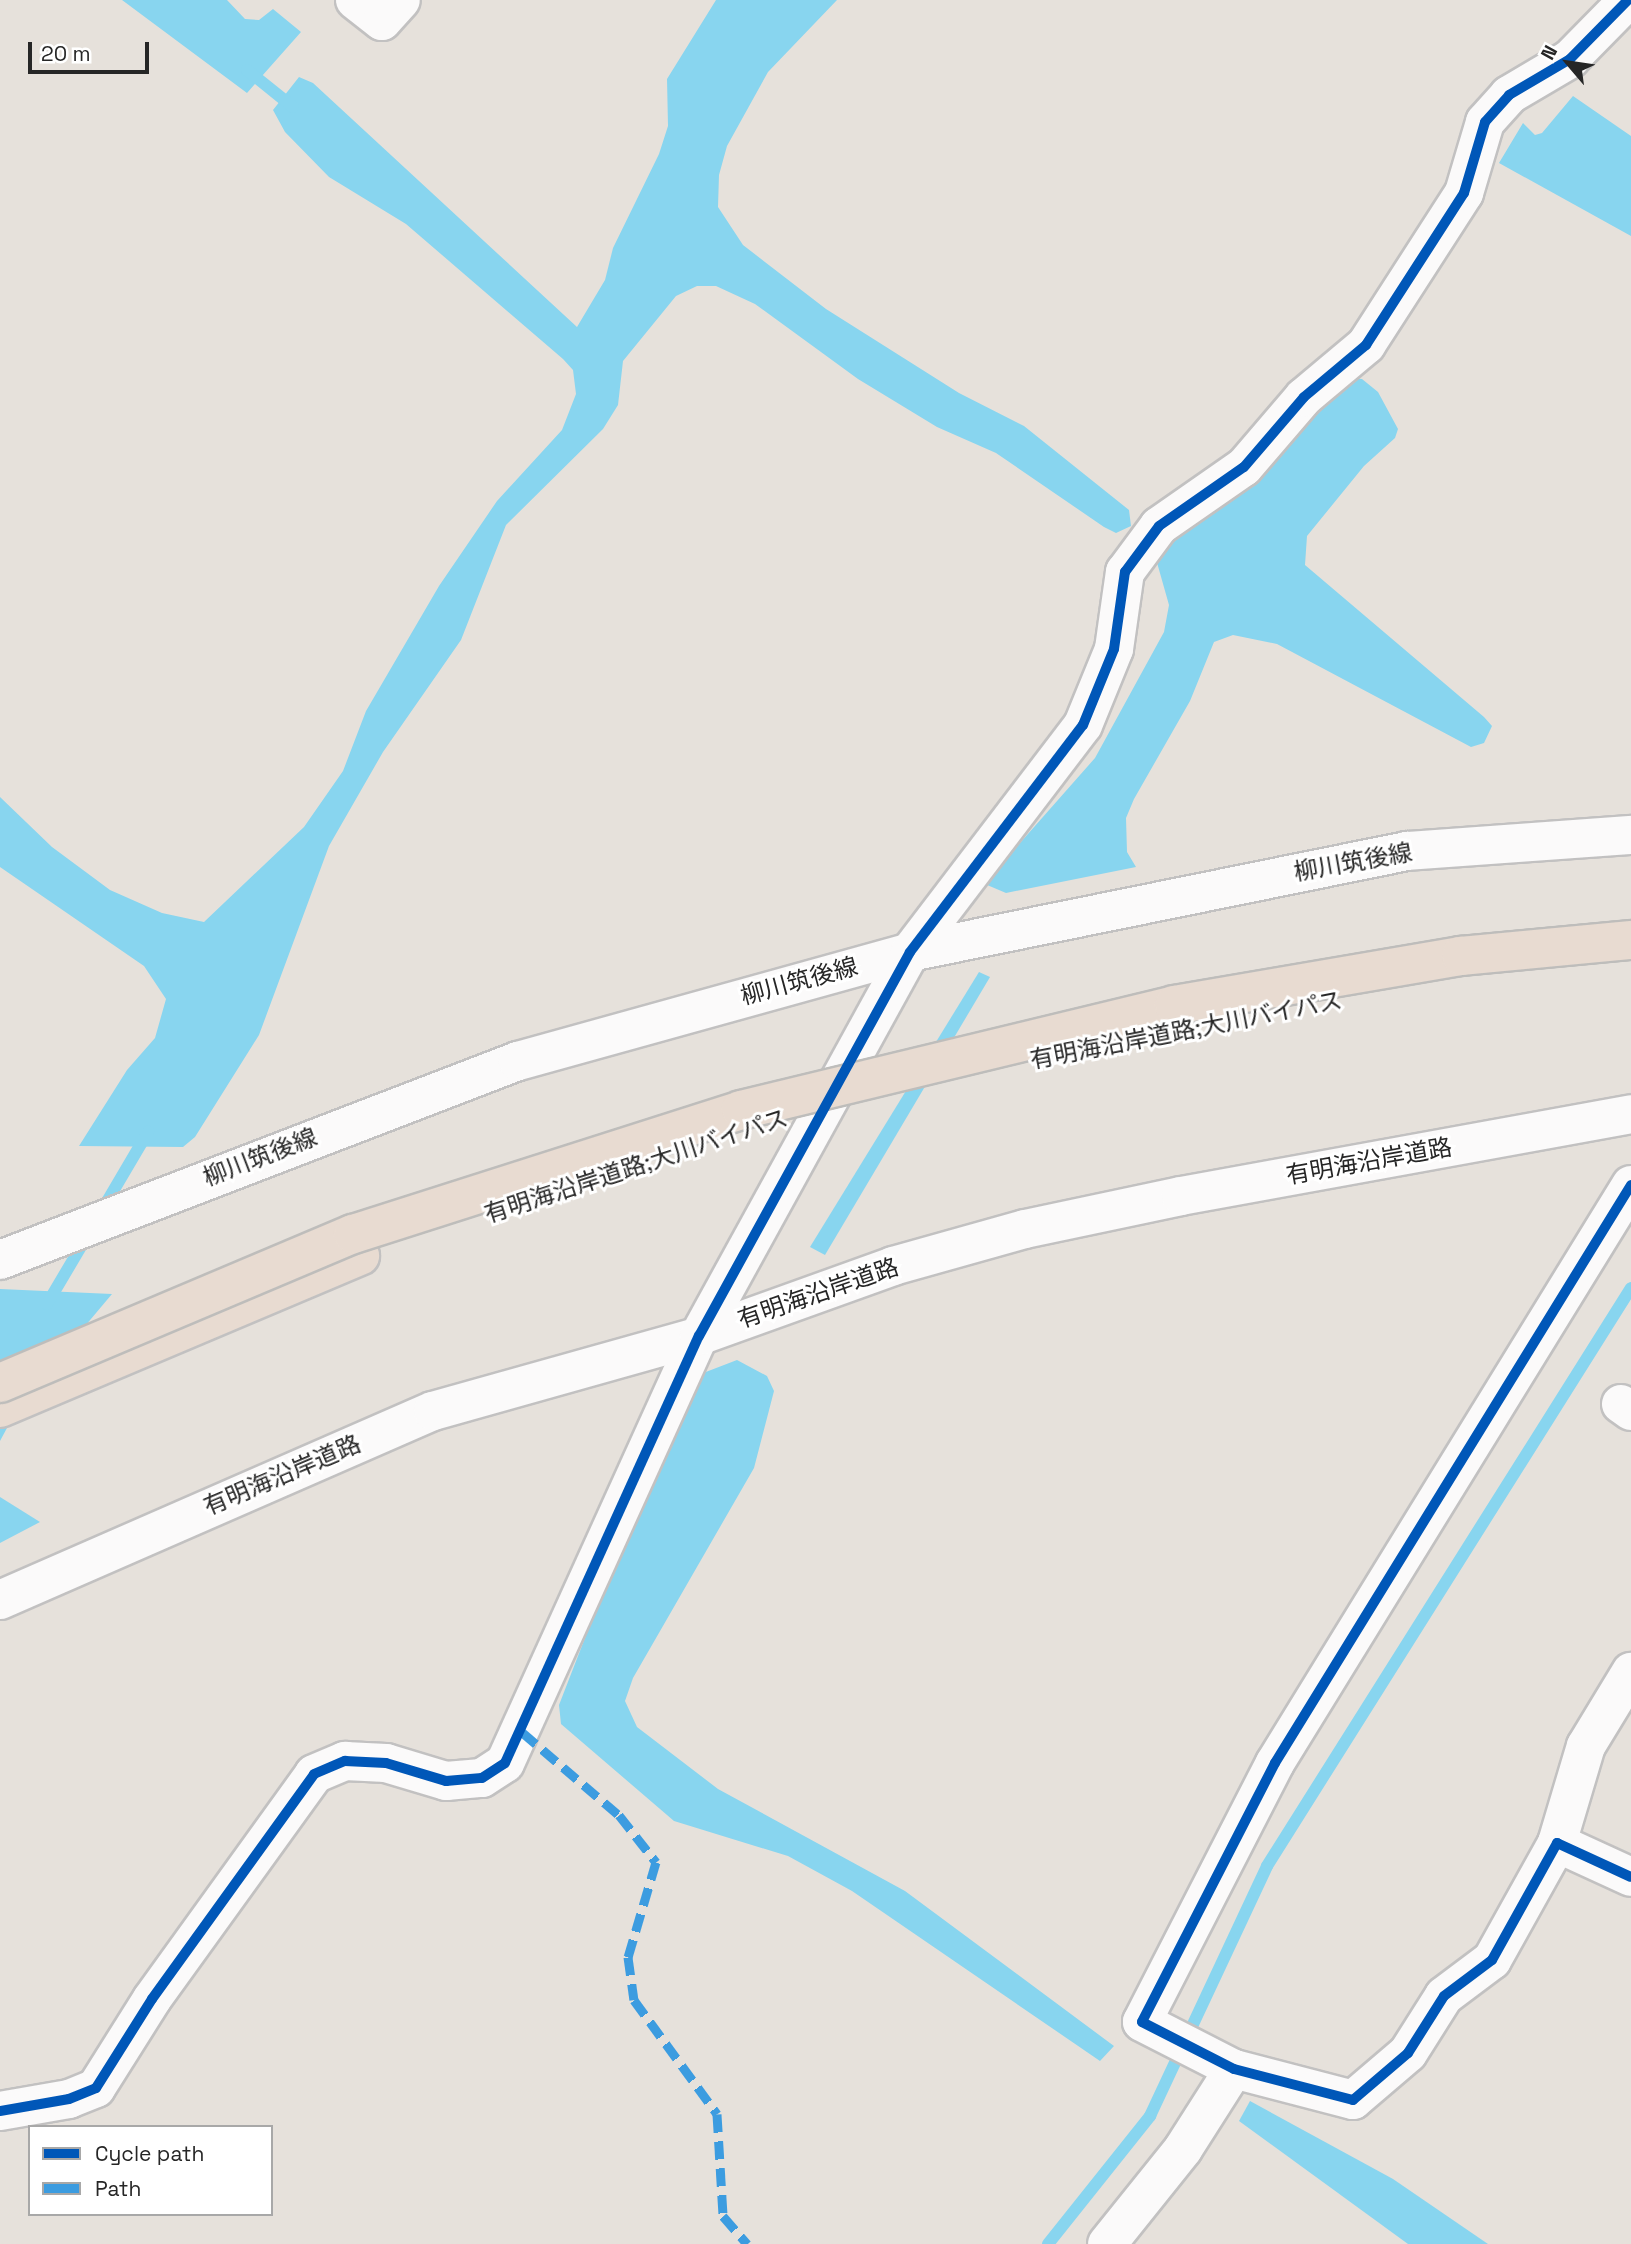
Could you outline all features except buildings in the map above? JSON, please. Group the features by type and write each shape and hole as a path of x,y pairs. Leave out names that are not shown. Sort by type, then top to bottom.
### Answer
{"highway":[{"name":"有明海沿岸道路;大川バイパス","path":"0,1383 353,1234 741,1110 1174,1005 1461,956 1631,940"},
{"name":"有明海沿岸道路;大川バイパス","path":"0,1408 360,1256 745,1128 1178,1029 1462,979 1631,962"}],"street":[{"path":"355,0 382,20 401,0"},
{"path":"0,2111 69,2099 96,2088 152,1999 314,1774 345,1761 386,1763 446,1781 482,1778 505,1763 699,1336 910,951 1083,725 1114,649 1125,572 1159,526 1244,467 1304,397 1366,345 1464,193 1485,122 1509,95 1570,58 1628,0"},
{"name":"柳川筑後線","path":"0,1260 518,1061 910,951 1407,851 1631,835"},
{"name":"有明海沿岸道路","path":"0,1600 433,1411 699,1336 893,1266 1026,1229 1631,1114"},
{"path":"1631,1185 1275,1763 1142,2022 1221,2062 1353,2100 1376,2084 1408,2053 1444,1996 1492,1960 1557,1843 1586,1746 1631,1672"},
{"path":"1557,1843 1631,1877"},
{"path":"1107,2244 1183,2149 1221,2062"}],"water":[{"path":"122,0 227,0 245,19 259,20 273,9 301,32 247,93"},
{"path":"716,0 837,0 768,72 727,146 719,175 718,207 743,245 826,309 959,393 1024,426 1129,510 1131,526 1116,533 1104,527 996,453 937,427 858,379 755,304 716,286 697,286 676,296 623,361 618,405 603,429 506,525 461,640 383,752 329,846 259,1035 195,1137 183,1147 79,1146 127,1070 155,1038 166,999 144,966 0,867 0,797 52,847 110,890 162,913 204,922 304,827 343,771 366,711 439,586 497,501 562,430 576,394 573,370 563,359 406,224 329,177 285,132 273,110 299,77 313,83 577,327 605,280 613,248 659,154 668,126 667,79"},
{"path":"1573,96 1631,136 1631,236 1499,163 1523,123 1535,135 1542,133"},
{"path":"1348,378 1362,379 1378,392 1398,429 1395,438 1364,466 1307,536 1305,565 1484,717 1492,726 1484,743 1471,747 1277,644 1233,635 1214,642 1190,701 1126,818 1127,852 1136,867 1006,893 973,879 993,856 1012,852 1095,758 1164,632 1169,605 1154,552"},
{"path":"979,972 990,977 825,1255 810,1247"},
{"path":"0,1289 112,1294 80,1332 44,1359 0,1441"},
{"path":"737,1360 767,1376 774,1391 754,1468 633,1678 625,1701 637,1727 718,1789 905,1891 1114,2046 1100,2061 852,1891 788,1856 674,1821 561,1724 559,1705 685,1380"},
{"path":"0,1497 40,1522 0,1543"},
{"path":"1250,2101 1393,2179 1488,2244 1408,2244 1239,2121"}],"waterway":[{"path":"247,70 293,107"},
{"path":"102,1210 148,1132"},
{"path":"47,1304 86,1238"},
{"path":"1048,2244 1150,2116 1267,1866 1631,1288"}],"marked path":[{"path":"522,1732 619,1815 656,1862 628,1957 634,2000 717,2114 723,2216 747,2244"}],"cycle path":[{"path":"0,2111 69,2099 96,2088 152,1999 314,1774 345,1761 386,1763 446,1781 482,1778 505,1763 699,1336 910,952 1083,725 1114,649 1125,572 1159,526 1244,467 1304,397 1366,345 1464,193 1485,122 1509,95 1570,59 1628,0"},
{"path":"1631,1185 1275,1763 1142,2022 1234,2069 1353,2100 1408,2053 1444,1996 1492,1960 1557,1843 1631,1877"}]}
